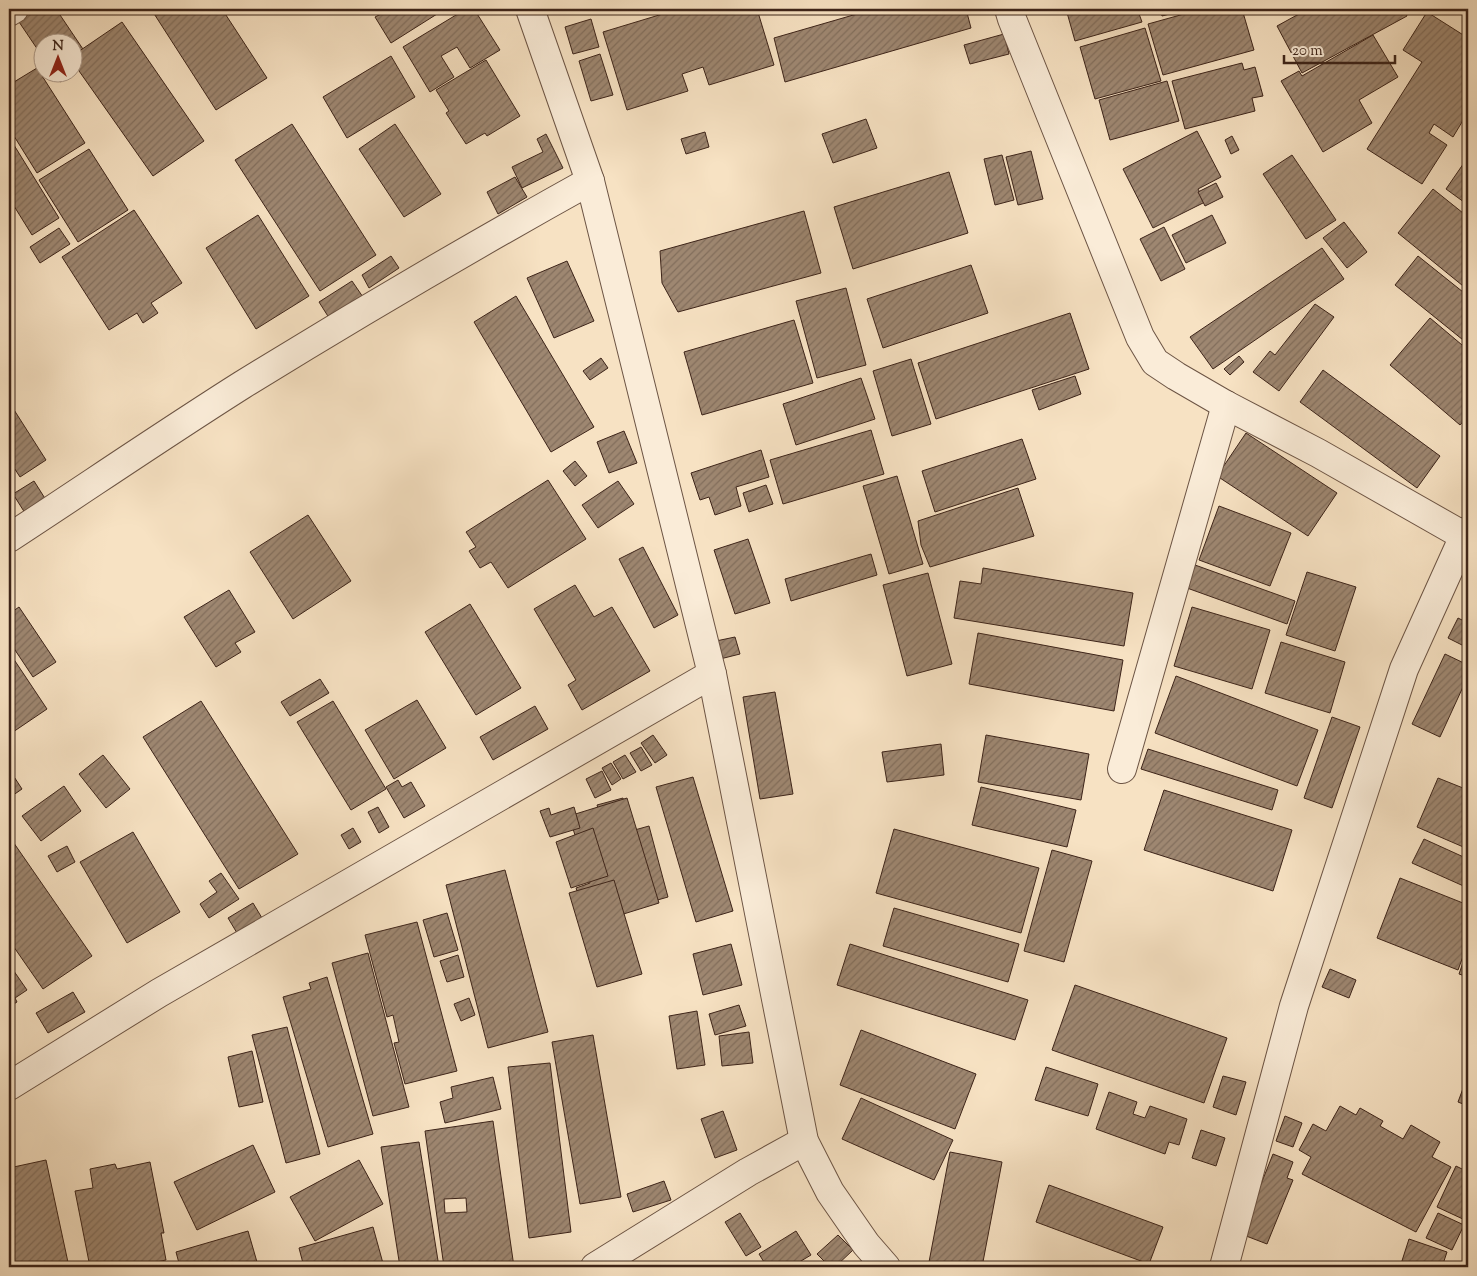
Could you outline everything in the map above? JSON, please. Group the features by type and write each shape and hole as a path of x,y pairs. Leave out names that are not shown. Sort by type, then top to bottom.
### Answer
{"street":[{"path":"9,12 14,9"},
{"path":"530,9 590,181 712,674 804,1140 830,1192 866,1244 886,1267"},
{"path":"1009,9 1140,337 1154,362 1226,405 1466,533 1404,669 1294,1006 1224,1267"},
{"path":"9,538 240,387 491,236 590,181"},
{"path":"1122,770 1226,405"},
{"path":"9,1086 159,993 712,674"},
{"path":"595,1267 748,1172 804,1140"}],"building":[{"path":"26,9 56,9 71,32 32,32 32,41 15,16"},
{"path":"151,9 222,9 267,78 216,110"},
{"path":"380,9 445,9 391,43 375,17 383,13"},
{"path":"466,9 474,9 500,50 470,68 457,47 441,56 454,77 430,92 403,47"},
{"path":"679,9 757,9 774,65 709,85 703,67 682,74 688,91 627,110 603,32"},
{"path":"874,9 966,9 971,28 785,82 774,38"},
{"path":"1066,9 1148,9 1138,11 1142,22 1075,41"},
{"path":"1160,9 1189,9 1162,16"},
{"path":"1202,9 1242,9 1254,50 1163,75 1148,24"},
{"path":"1308,9 1404,9 1407,16 1302,73 1277,26"},
{"path":"1427,12 1468,38 1468,112 1453,137 1434,124 1429,133 1447,145 1422,184 1367,149 1422,62 1403,50"},
{"path":"591,19 599,47 573,54 565,27"},
{"path":"122,22 204,141 153,176 82,75 82,49"},
{"path":"1145,28 1161,81 1095,99 1080,47"},
{"path":"1004,34 1009,54 970,64 964,45"},
{"path":"1373,35 1398,77 1359,100 1372,123 1323,152 1281,81 1299,71 1302,76"},
{"path":"82,48 91,61 82,67"},
{"path":"600,54 613,95 591,101 579,61"},
{"path":"391,56 415,97 347,138 323,97"},
{"path":"486,60 520,116 487,136 485,133 466,144 446,113 449,111 436,90"},
{"path":"1242,63 1244,70 1255,67 1263,96 1252,98 1255,111 1185,129 1172,81"},
{"path":"32,71 32,82 46,82 85,143 37,173 9,128 9,85"},
{"path":"1167,81 1179,121 1110,140 1099,100"},
{"path":"866,119 877,148 833,163 822,134"},
{"path":"292,124 376,255 320,291 235,160"},
{"path":"395,124 441,194 404,217 359,149"},
{"path":"1197,131 1221,177 1198,189 1205,202 1153,228 1123,169"},
{"path":"705,132 709,147 686,154 681,139"},
{"path":"546,134 563,168 522,188 512,167 543,152 537,139"},
{"path":"1232,136 1239,150 1231,154 1225,140"},
{"path":"9,137 59,218 32,235 9,198"},
{"path":"89,149 128,210 78,242 39,180"},
{"path":"1031,151 1043,199 1018,205 1006,157"},
{"path":"1002,155 1014,200 995,205 984,159"},
{"path":"1292,155 1336,220 1306,239 1263,174"},
{"path":"1468,157 1468,205 1446,189"},
{"path":"949,172 968,233 853,269 834,207"},
{"path":"515,177 527,197 498,214 487,192"},
{"path":"1216,183 1223,197 1205,206 1198,192"},
{"path":"1433,189 1468,217 1468,290 1398,233"},
{"path":"134,210 182,283 151,303 158,313 143,323 137,313 109,330 62,257"},
{"path":"804,211 821,273 678,312 662,283 660,251"},
{"path":"258,215 309,296 256,329 206,248"},
{"path":"1212,215 1226,243 1186,263 1172,235"},
{"path":"1344,222 1367,252 1347,268 1323,238"},
{"path":"1164,227 1185,269 1161,281 1140,239"},
{"path":"59,228 70,244 40,263 30,247"},
{"path":"1322,248 1344,279 1213,369 1190,337"},
{"path":"391,256 399,268 369,288 362,275"},
{"path":"1418,256 1468,296 1468,344 1395,285"},
{"path":"567,261 594,321 554,338 527,278"},
{"path":"971,265 988,313 883,348 867,299"},
{"path":"352,281 365,300 331,321 319,302"},
{"path":"846,288 866,365 817,378 796,301"},
{"path":"516,296 594,427 551,452 474,322"},
{"path":"1315,304 1334,317 1279,391 1253,372 1270,351 1275,355"},
{"path":"1070,313 1089,369 936,419 918,363"},
{"path":"1430,318 1468,350 1468,416 1460,425 1390,365"},
{"path":"794,320 813,383 702,415 684,352"},
{"path":"1239,356 1244,362 1230,375 1224,369"},
{"path":"601,358 608,368 590,380 583,371"},
{"path":"911,359 931,424 892,436 873,371"},
{"path":"1323,370 1440,456 1417,488 1300,402"},
{"path":"1075,376 1081,394 1039,410 1032,390"},
{"path":"861,378 875,419 796,445 783,404"},
{"path":"9,402 46,460 20,477 9,460"},
{"path":"871,430 884,474 783,504 770,460"},
{"path":"624,431 637,463 609,473 597,442"},
{"path":"1246,433 1337,493 1308,536 1217,476"},
{"path":"1022,439 1036,479 935,512 922,471"},
{"path":"761,450 769,477 736,487 741,506 715,515 709,497 700,500 691,473"},
{"path":"575,461 587,476 575,486 563,471"},
{"path":"897,476 923,564 889,574 863,486"},
{"path":"548,480 586,539 508,588 491,562 480,568 469,551 476,547 466,532"},
{"path":"34,481 46,500 25,513 13,494"},
{"path":"618,481 634,504 598,528 582,505"},
{"path":"766,485 773,504 749,512 743,493"},
{"path":"1018,488 1034,536 930,567 921,545 918,521"},
{"path":"1219,506 1291,533 1270,586 1199,560"},
{"path":"308,515 351,581 293,619 250,552"},
{"path":"748,539 770,603 735,614 714,550"},
{"path":"643,547 678,615 654,628 619,559"},
{"path":"871,554 877,575 791,601 785,579"},
{"path":"1195,565 1295,601 1287,624 1187,588"},
{"path":"983,568 1133,593 1124,646 954,618 960,581 981,584"},
{"path":"1307,572 1356,587 1335,651 1286,635"},
{"path":"928,573 952,664 907,676 883,585"},
{"path":"575,585 594,617 612,607 650,671 582,710 568,685 576,680 534,609"},
{"path":"229,590 255,632 235,643 241,652 216,667 184,617"},
{"path":"470,604 521,688 476,715 425,632"},
{"path":"19,607 56,662 33,677 9,641 9,614"},
{"path":"1192,607 1270,630 1252,689 1174,666"},
{"path":"1458,618 1468,623 1468,648 1448,638"},
{"path":"978,633 1123,660 1114,711 969,684"},
{"path":"735,637 740,654 720,659 716,641"},
{"path":"1281,642 1345,662 1330,713 1265,693"},
{"path":"9,652 47,709 13,732 9,725"},
{"path":"1445,654 1468,665 1468,676 1440,737 1412,724"},
{"path":"1176,676 1318,730 1297,786 1155,733"},
{"path":"320,679 329,693 290,716 281,702"},
{"path":"775,692 793,794 760,799 743,697"},
{"path":"417,700 446,748 394,779 365,730"},
{"path":"201,701 298,854 239,889 143,737"},
{"path":"333,701 386,789 351,810 297,722"},
{"path":"535,706 548,729 493,760 480,737"},
{"path":"1332,717 1360,727 1332,808 1304,798"},
{"path":"653,735 667,755 655,763 641,743"},
{"path":"986,735 1089,754 1081,800 978,782"},
{"path":"941,744 944,775 887,782 882,752"},
{"path":"641,747 652,765 641,771 630,753"},
{"path":"1148,749 1278,790 1272,810 1141,769"},
{"path":"103,755 130,789 106,808 79,774"},
{"path":"625,755 636,772 623,779 613,762"},
{"path":"611,763 621,779 612,785 602,768"},
{"path":"9,769 22,789 9,798"},
{"path":"602,771 611,790 595,798 586,779"},
{"path":"693,777 733,911 696,922 656,787"},
{"path":"1438,778 1468,790 1468,849 1417,827"},
{"path":"398,780 402,787 411,782 425,806 404,818 386,787"},
{"path":"64,786 81,811 41,841 22,816"},
{"path":"981,787 1076,810 1067,847 972,825"},
{"path":"1164,790 1292,830 1273,891 1144,850"},
{"path":"623,798 631,831 649,826 668,897 626,909 597,805"},
{"path":"627,798 659,903 588,925 576,888 590,883 569,816"},
{"path":"378,807 389,827 379,833 368,812"},
{"path":"574,807 580,828 550,837 540,811 549,808 551,815"},
{"path":"353,828 361,842 349,849 341,835"},
{"path":"593,828 608,876 571,888 556,842"},
{"path":"894,829 1039,868 1021,933 876,893"},
{"path":"133,832 180,912 127,943 80,862"},
{"path":"9,836 92,956 43,989 9,940"},
{"path":"1424,839 1468,859 1468,888 1412,863"},
{"path":"67,846 75,862 57,872 48,856"},
{"path":"1052,850 1092,861 1064,962 1024,951"},
{"path":"505,870 548,1032 488,1048 446,885"},
{"path":"221,873 239,899 209,918 200,904 217,892 209,881"},
{"path":"1400,878 1468,905 1468,943 1458,970 1377,938"},
{"path":"614,880 642,974 597,987 569,893"},
{"path":"253,903 262,918 237,933 228,918"},
{"path":"894,908 1019,944 1008,982 883,946"},
{"path":"447,913 458,950 434,957 423,920"},
{"path":"417,922 457,1071 405,1084 394,1043 399,1042 393,1015 387,1017 365,935"},
{"path":"731,944 742,985 703,995 693,954"},
{"path":"850,944 1028,1000 1015,1040 837,985"},
{"path":"1468,948 1468,977 1459,974"},
{"path":"368,953 409,1107 373,1116 332,963"},
{"path":"458,955 464,977 447,982 440,961"},
{"path":"9,964 27,990 15,998 17,1002 9,1007"},
{"path":"1330,969 1356,980 1349,998 1322,987"},
{"path":"327,977 373,1134 328,1147 283,997 311,989 309,983"},
{"path":"1075,985 1227,1038 1204,1103 1052,1050"},
{"path":"73,992 85,1012 48,1033 36,1013"},
{"path":"469,998 475,1015 461,1021 454,1004"},
{"path":"739,1005 746,1026 715,1035 709,1014"},
{"path":"697,1011 705,1065 677,1069 669,1016"},
{"path":"287,1027 320,1154 286,1163 252,1035"},
{"path":"861,1030 976,1074 955,1129 840,1085"},
{"path":"749,1032 753,1063 722,1066 719,1036"},
{"path":"593,1035 621,1197 580,1204 552,1042"},
{"path":"252,1051 263,1102 239,1107 228,1057"},
{"path":"550,1063 571,1232 529,1238 508,1067"},
{"path":"1046,1067 1098,1084 1088,1116 1035,1100"},
{"path":"1468,1075 1468,1106 1458,1102"},
{"path":"1223,1076 1246,1082 1236,1115 1213,1107"},
{"path":"493,1077 501,1109 445,1123 440,1102 453,1098 451,1087"},
{"path":"1109,1092 1137,1102 1133,1114 1145,1118 1150,1106 1187,1119 1179,1145 1169,1142 1165,1154 1096,1129"},
{"path":"861,1098 953,1140 934,1180 842,1139"},
{"path":"1340,1106 1356,1115 1360,1108 1383,1121 1380,1126 1403,1139 1411,1125 1440,1142 1432,1157 1451,1167 1416,1232 1302,1174 1311,1157 1299,1150 1313,1124 1326,1131"},
{"path":"723,1111 737,1150 715,1158 701,1119"},
{"path":"1285,1116 1302,1123 1293,1147 1276,1141"},
{"path":"493,1121 514,1267 444,1267 425,1131","holes":["466,1198 467,1212 445,1213 444,1199"]},
{"path":"1201,1130 1225,1138 1216,1166 1192,1158"},
{"path":"419,1142 439,1267 400,1267 381,1147"},
{"path":"253,1145 275,1192 197,1230 174,1182"},
{"path":"950,1152 1002,1162 982,1267 958,1267 929,1262"},
{"path":"1273,1154 1293,1162 1287,1178 1293,1180 1267,1244 1241,1234"},
{"path":"46,1160 69,1267 9,1267 9,1168"},
{"path":"359,1160 383,1204 315,1241 290,1197"},
{"path":"150,1162 164,1233 161,1233 166,1260 132,1267 90,1267 75,1191 93,1188 90,1169 115,1164 117,1169"},
{"path":"1456,1166 1468,1172 1468,1213 1465,1220 1437,1207"},
{"path":"664,1181 671,1200 633,1212 627,1194"},
{"path":"1049,1185 1163,1227 1149,1264 1036,1222"},
{"path":"740,1213 761,1247 746,1256 725,1222"},
{"path":"1438,1213 1464,1225 1452,1250 1426,1238"},
{"path":"373,1227 384,1267 304,1267 299,1248"},
{"path":"248,1231 257,1262 241,1267 180,1267 176,1252"},
{"path":"796,1231 811,1255 791,1267 767,1267 759,1254"},
{"path":"838,1235 853,1250 835,1267 830,1267 817,1254"},
{"path":"1409,1239 1447,1252 1442,1267 1400,1267"}]}
